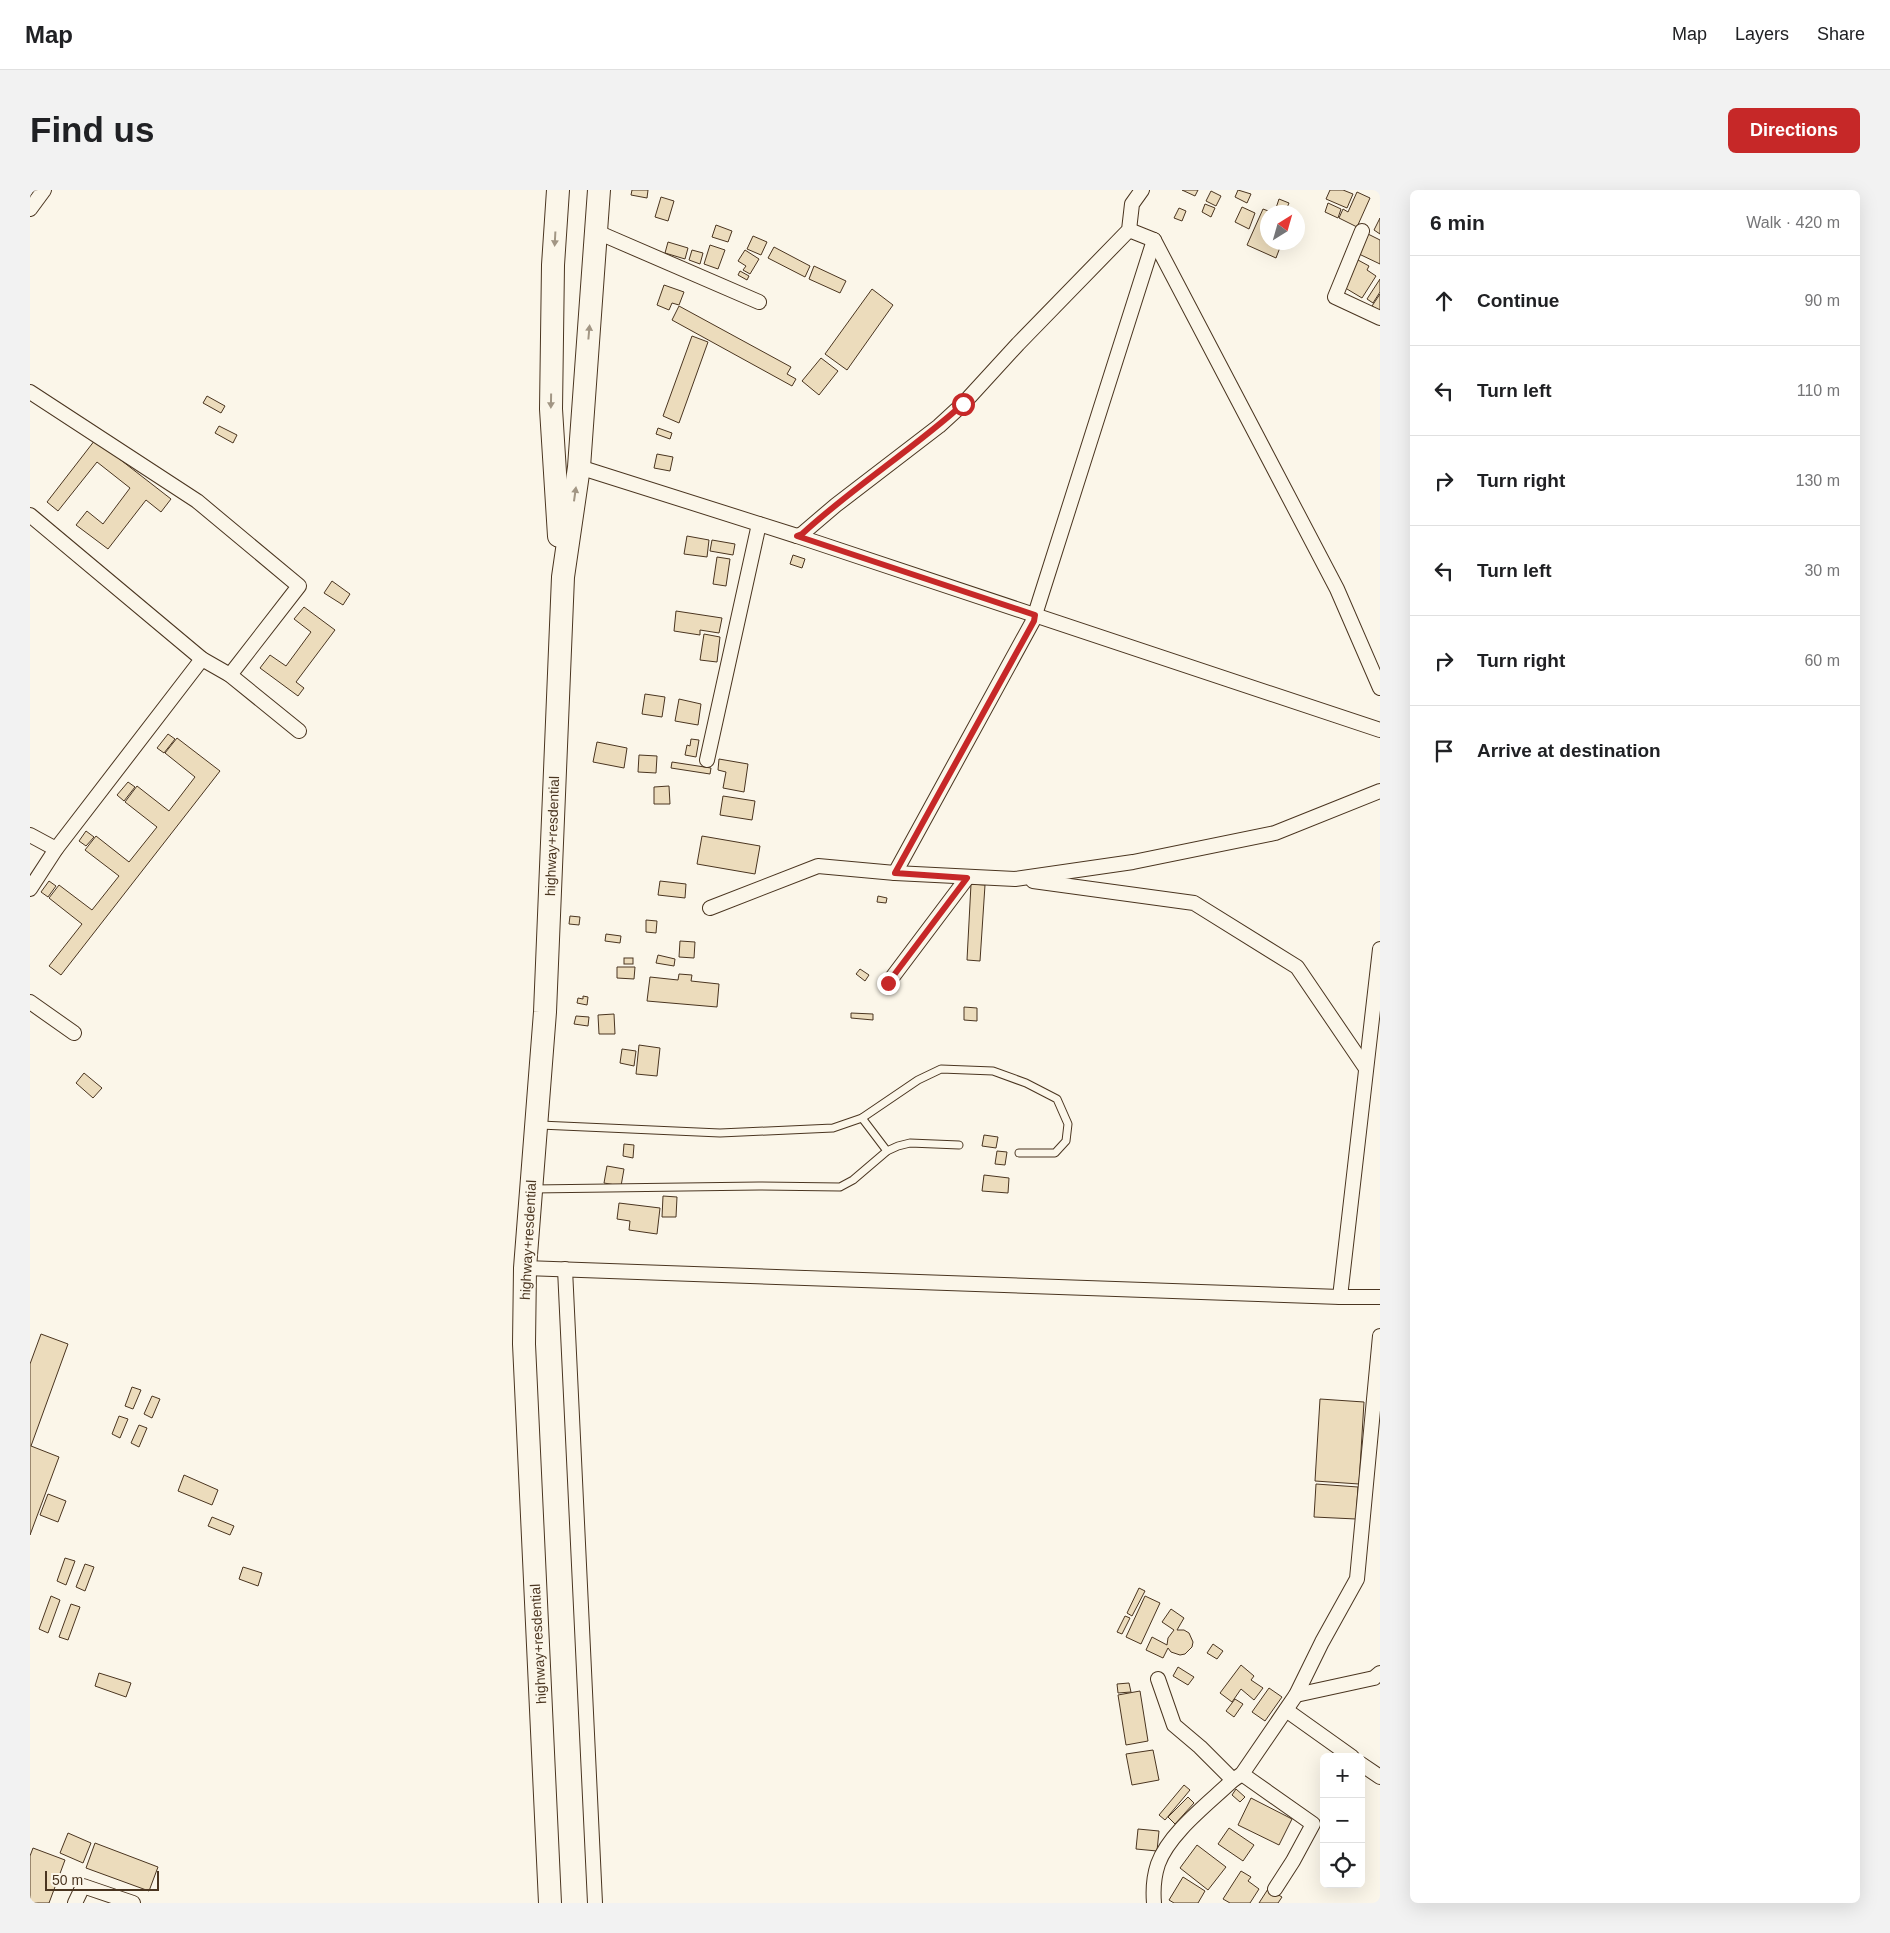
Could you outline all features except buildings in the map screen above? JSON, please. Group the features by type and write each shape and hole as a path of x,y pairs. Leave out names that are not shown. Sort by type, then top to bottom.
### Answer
{"highway":[{"path":"558,190 553,265 551,409 563,577"},
{"path":"563,577 579,467 599,190"},
{"name":"highway+resdential","path":"550,1903 524,1344 525,1268 545,1002 563,577"}],"street":[{"path":"30,209 44,190"},
{"path":"797,536 939,426 963,404 1018,344 1129,230 1132,204 1142,190"},
{"path":"1129,230 1154,240 1337,589 1380,688"},
{"path":"1362,231 1335,297 1380,318"},
{"path":"597,232 759,302"},
{"path":"895,873 1034,621 1154,240"},
{"path":"30,392 197,501 299,586 230,675"},
{"path":"579,467 797,536 1380,730"},
{"path":"30,515 202,659 230,675 300,731"},
{"path":"707,760 759,524"},
{"path":"30,889 56,849 202,659"},
{"path":"1015,879 1133,862 1275,833 1380,790"},
{"path":"30,835 56,849"},
{"path":"710,908 818,866 967,878 1015,879 1194,903 1297,968 1365,1067"},
{"path":"888,983 967,878"},
{"path":"1340,1297 1380,949"},
{"path":"30,1002 74,1033"},
{"path":"525,1268 1380,1297"},
{"path":"565,1269 595,1903"},
{"path":"1154,1903 1153,1890 1158,1864 1170,1841 1238,1777 1296,1696 1322,1642 1357,1579 1380,1336"},
{"path":"1296,1696 1374,1678 1380,1673"},
{"path":"1158,1679 1174,1725 1238,1777 1313,1824 1293,1862 1275,1889"},
{"path":"1286,1710 1346,1753"},
{"path":"1365,1767 1380,1777"},
{"path":"75,1903 83,1886 133,1903"}],"lane":[{"path":"537,1125 720,1133 833,1128 862,1118 918,1080 941,1069 993,1071 1026,1083 1057,1099 1068,1124 1066,1141 1055,1153 1019,1153"},
{"path":"862,1118 887,1151"},
{"path":"530,1189 759,1186 840,1187 854,1180 887,1151 910,1144 960,1145"}],"route":[{"path":"888,983 967,878 895,873 1034,621 1035,615 797,536 939,426 963,404"}]}
